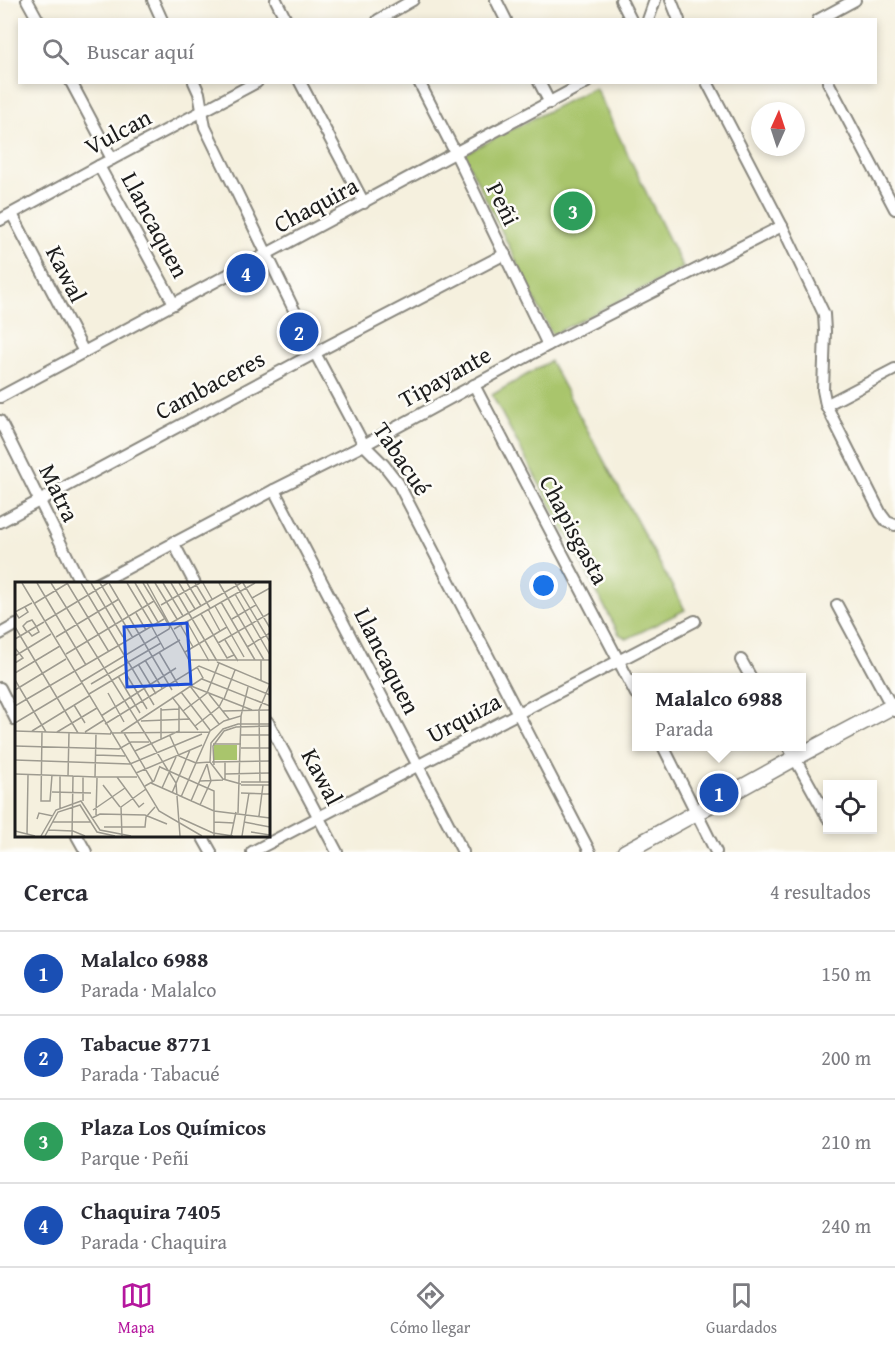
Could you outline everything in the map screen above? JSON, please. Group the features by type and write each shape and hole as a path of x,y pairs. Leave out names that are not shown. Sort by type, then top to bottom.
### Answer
{"main road":[{"path":"806,746 894,708"},
{"path":"625,852 696,813 792,752"}],"street":[{"path":"27,0 37,18"},
{"path":"153,0 161,18"},
{"path":"276,0 285,18"},
{"path":"383,18 400,3 413,0"},
{"path":"496,0 505,18"},
{"path":"621,0 630,18"},
{"path":"649,18 655,0"},
{"path":"671,0 678,18"},
{"path":"822,18 855,0"},
{"name":"Llancaquen","path":"72,84 112,159"},
{"name":"Tabacué","path":"195,84 199,93 205,127 315,353 364,445 398,483 590,852"},
{"name":"Vulcan","path":"0,220 253,84"},
{"path":"301,84 363,203"},
{"name":"Peñi","path":"420,84 548,345"},
{"path":"540,84 550,104"},
{"name":"Chaquira","path":"0,397 584,84"},
{"path":"708,84 782,226 824,314 823,390 826,405 881,514 887,522 895,525"},
{"path":"829,84 895,209"},
{"name":"Llancaquen","path":"99,166 174,304"},
{"name":"Kawal","path":"12,214 84,352"},
{"name":"Tipayante","path":"102,582 173,542 364,445 548,345 782,226"},
{"name":"Cambaceres","path":"0,522 315,353 504,255"},
{"path":"826,405 895,369"},
{"name":"Chapisgasta","path":"474,385 632,686"},
{"name":"Matra","path":"0,421 80,582"},
{"name":"Llancaquen","path":"274,490 463,852"},
{"path":"173,542 194,582"},
{"path":"837,605 894,708"},
{"name":"Urquiza","path":"252,852 695,621"},
{"path":"0,633 15,626"},
{"path":"741,660 748,673"},
{"path":"0,688 15,718"},
{"name":"Kawal","path":"270,726 338,852"},
{"path":"665,751 716,852"},
{"path":"792,752 823,809"},
{"path":"78,837 86,852"},
{"path":"203,837 211,852"}],"green space":[{"path":"595,87 683,268 552,335 464,154"},
{"path":"550,361 685,610 627,639 619,634 492,395"}],"place":[{"name":"Plaza Los Químicos","path":"573,211"},
{"name":"Chaquira 7405","path":"246,273"},
{"name":"Tabacue 8771","path":"299,332"},
{"name":"Malalco 6988","path":"719,793"}]}
